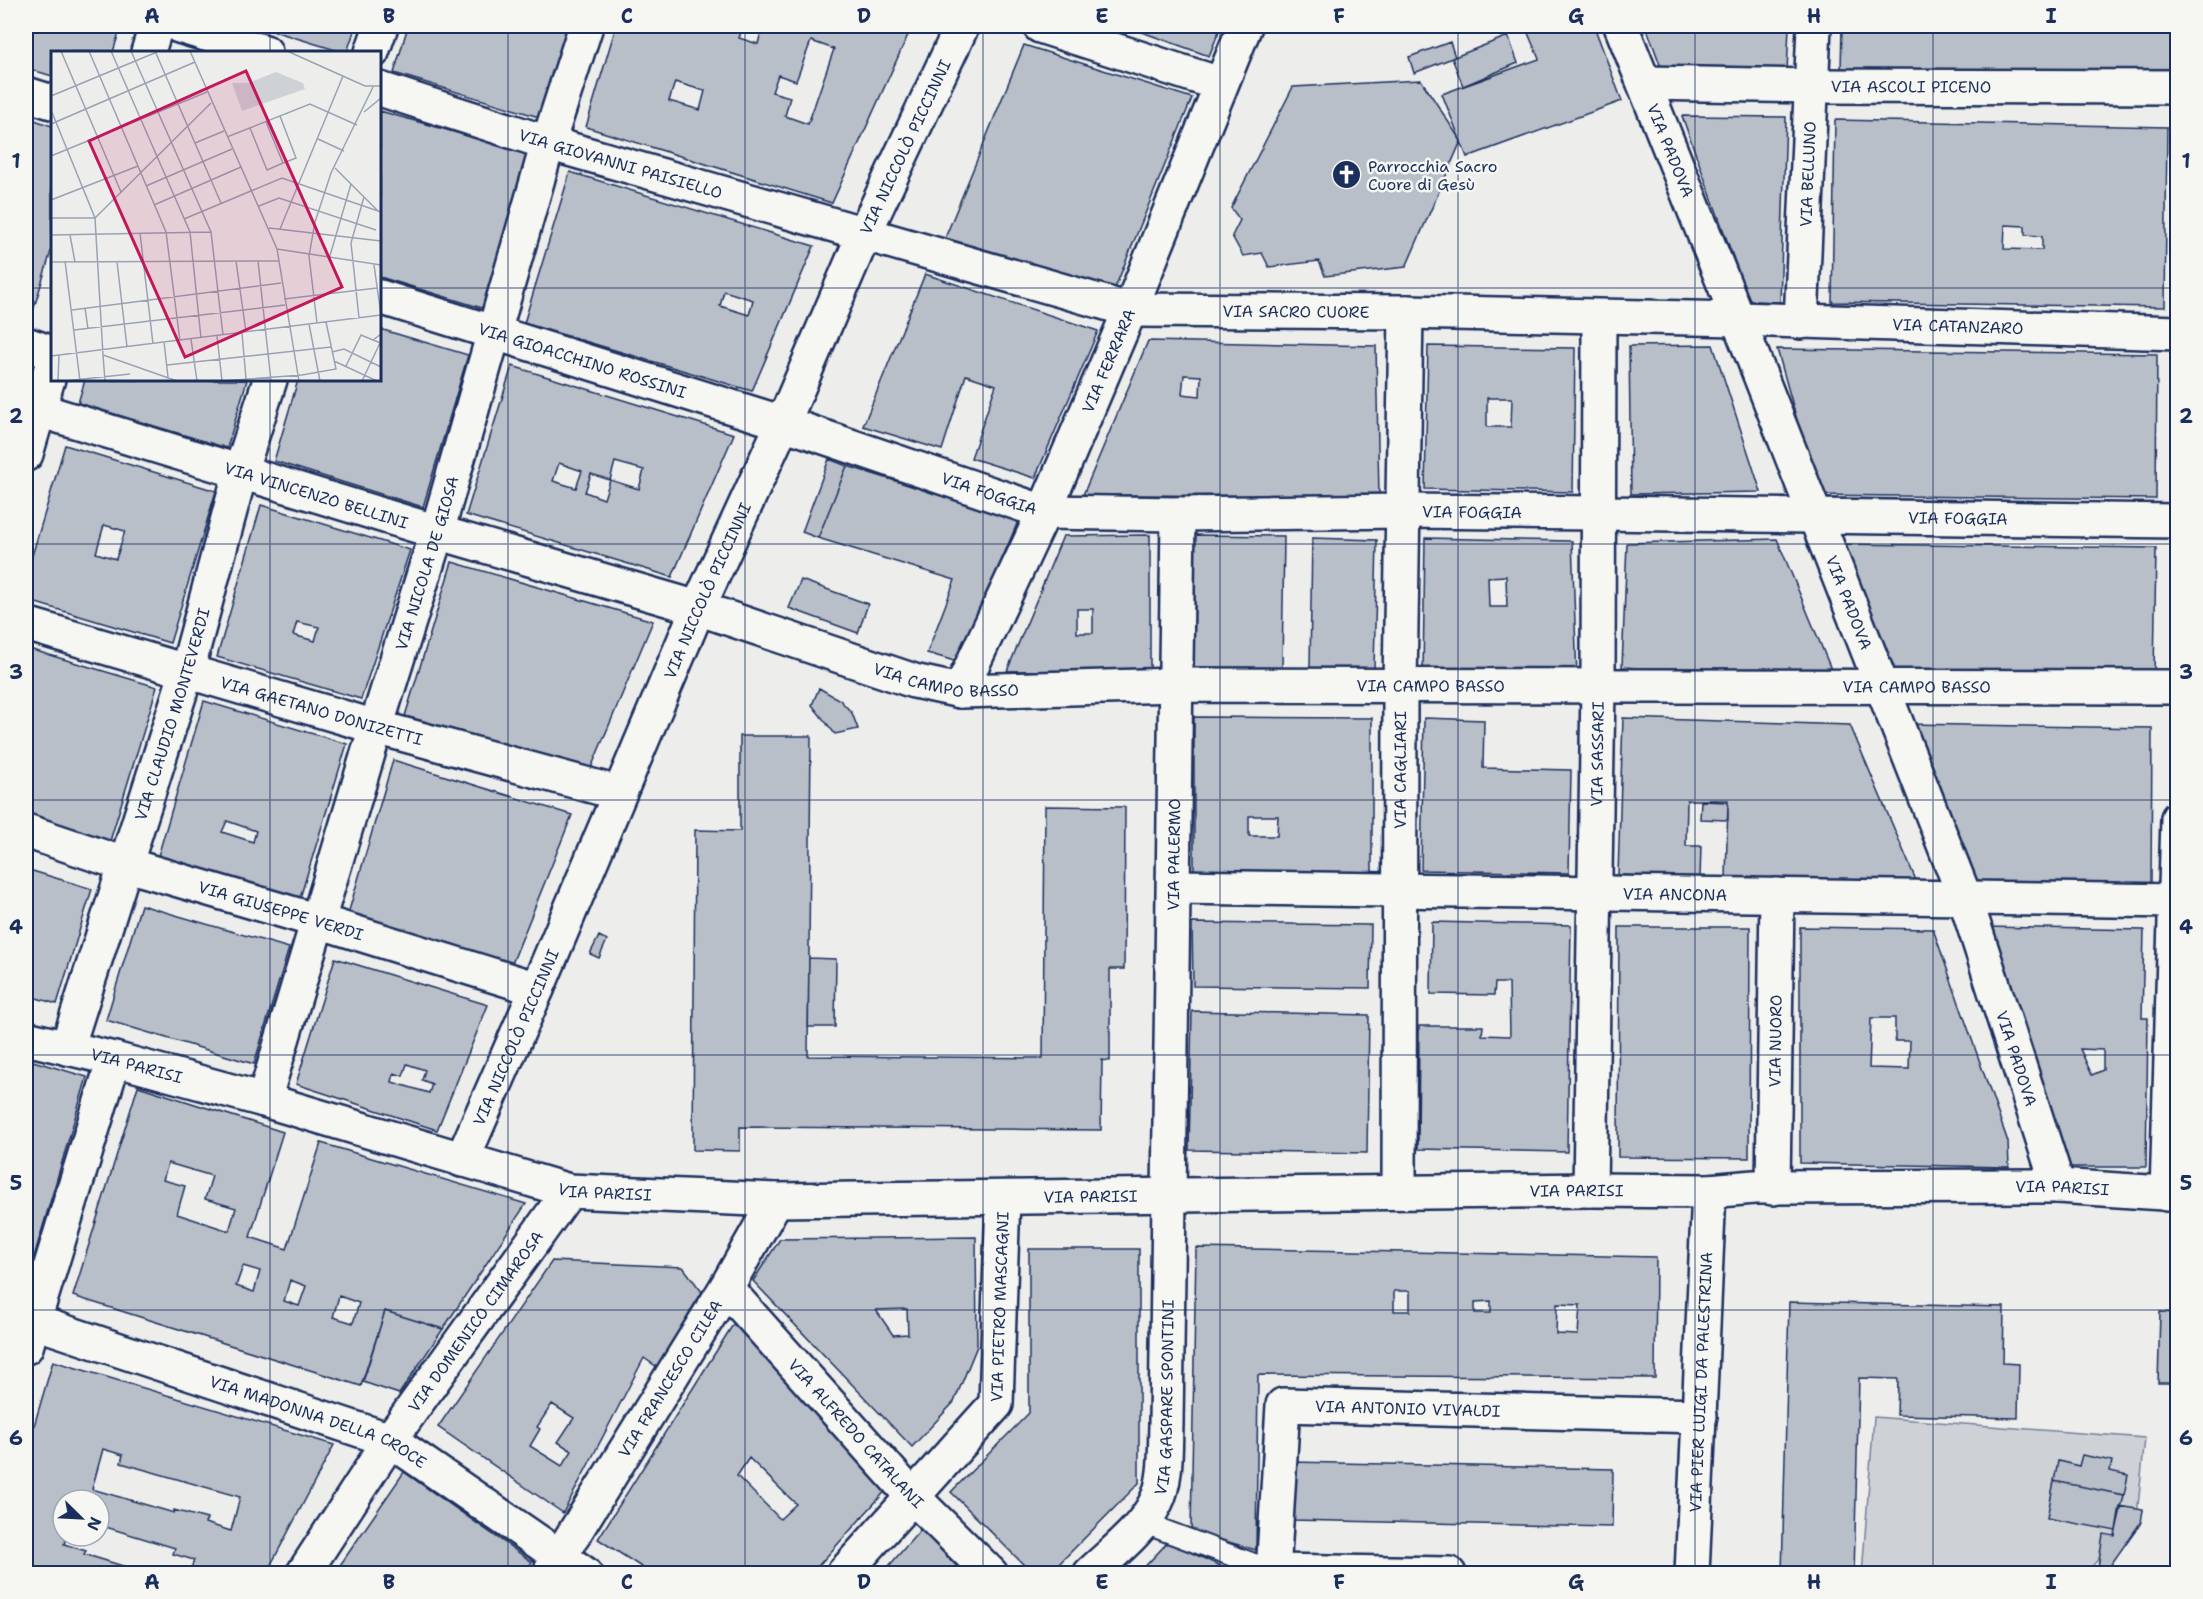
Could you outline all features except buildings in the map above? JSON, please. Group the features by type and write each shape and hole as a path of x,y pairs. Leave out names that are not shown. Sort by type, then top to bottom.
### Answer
{"street":[{"path":"148,51 156,26"},
{"path":"179,26 262,51"},
{"path":"372,51 381,26"},
{"name":"VIA NICOLA DE GIOSA","path":"264,1100 437,532 548,143 586,26"},
{"name":"VIA NICCOLÒ PICCINNI","path":"462,1160 698,608 783,423 864,234 962,26"},
{"path":"1040,26 1221,84"},
{"name":"VIA FERRARA","path":"960,691 1044,512 1130,310 1245,26"},
{"name":"VIA PADOVA","path":"1621,26 1965,898 2058,1186"},
{"name":"VIA BELLUNO","path":"1801,322 1814,26"},
{"name":"VIA ASCOLI PICENO","path":"1644,82 1811,86 2178,87"},
{"name":"VIA GIOVANNI PAISIELLO","path":"381,89 548,143 864,234"},
{"path":"26,94 51,102"},
{"name":"VIA SACRO CUORE","path":"864,234 1130,310 1406,312 1738,319"},
{"name":"VIA GIOACCHINO ROSSINI","path":"381,297 783,423"},
{"name":"VIA CAGLIARI","path":"1399,1192 1401,686 1406,312"},
{"name":"VIA SASSARI","path":"1590,1190 1598,686 1599,317"},
{"name":"VIA CATANZARO","path":"1738,319 2178,333"},
{"path":"26,344 51,353"},
{"path":"26,454 51,368"},
{"name":"VIA CLAUDIO MONTEVERDI","path":"66,1048 187,671 241,470 270,381"},
{"name":"VIA VINCENZO BELLINI","path":"39,410 241,470 437,532 698,608"},
{"name":"VIA FOGGIA","path":"783,423 1044,512 1178,514 1404,511 2178,521"},
{"name":"VIA PALERMO","path":"1170,1195 1178,514"},
{"name":"VIA CAMPO BASSO","path":"698,608 914,681 960,691 1176,685 2178,687"},
{"name":"VIA GAETANO DONIZETTI","path":"26,624 376,727 618,793"},
{"path":"2172,1194 2178,818"},
{"name":"VIA GIUSEPPE VERDI","path":"26,831 124,864 537,989"},
{"name":"VIA ANCONA","path":"1174,887 2176,901"},
{"name":"VIA NUORO","path":"1773,1188 1777,896"},
{"name":"VIA PARISI","path":"26,1038 114,1059 264,1100 568,1191 776,1200 2058,1186 2172,1194"},
{"path":"28,1329 114,1059"},
{"name":"VIA DOMENICO CIMAROSA","path":"303,1574 390,1440 568,1191"},
{"name":"VIA PIER LUIGI DA PALESTRINA","path":"1692,1574 1709,1191"},
{"name":"VIA GASPARE SPONTINI","path":"1090,1574 1144,1523 1157,1501 1162,1480 1167,1425 1170,1195"},
{"name":"VIA PIETRO MASCAGNI","path":"843,1574 996,1404 1003,1198"},
{"name":"VIA FRANCESCO CILEA","path":"565,1568 776,1200"},
{"name":"VIA ALFREDO CATALANI","path":"726,1288 912,1496 991,1574"},
{"name":"VIA MADONNA DELLA CROCE","path":"28,1329 390,1440 565,1568"},
{"name":"VIA ANTONIO VIVALDI","path":"1273,1572 1282,1405 1700,1416"},
{"path":"1273,1572 1449,1574"}],"lane":[{"path":"1144,1523 1273,1572"}],"shaded area":[{"path":"1874,1417 2145,1438 2137,1516 2086,1573 1862,1574"}],"place":[{"name":"Parrocchia Sacro Cuore di Gesù","path":"1347,175"}]}
